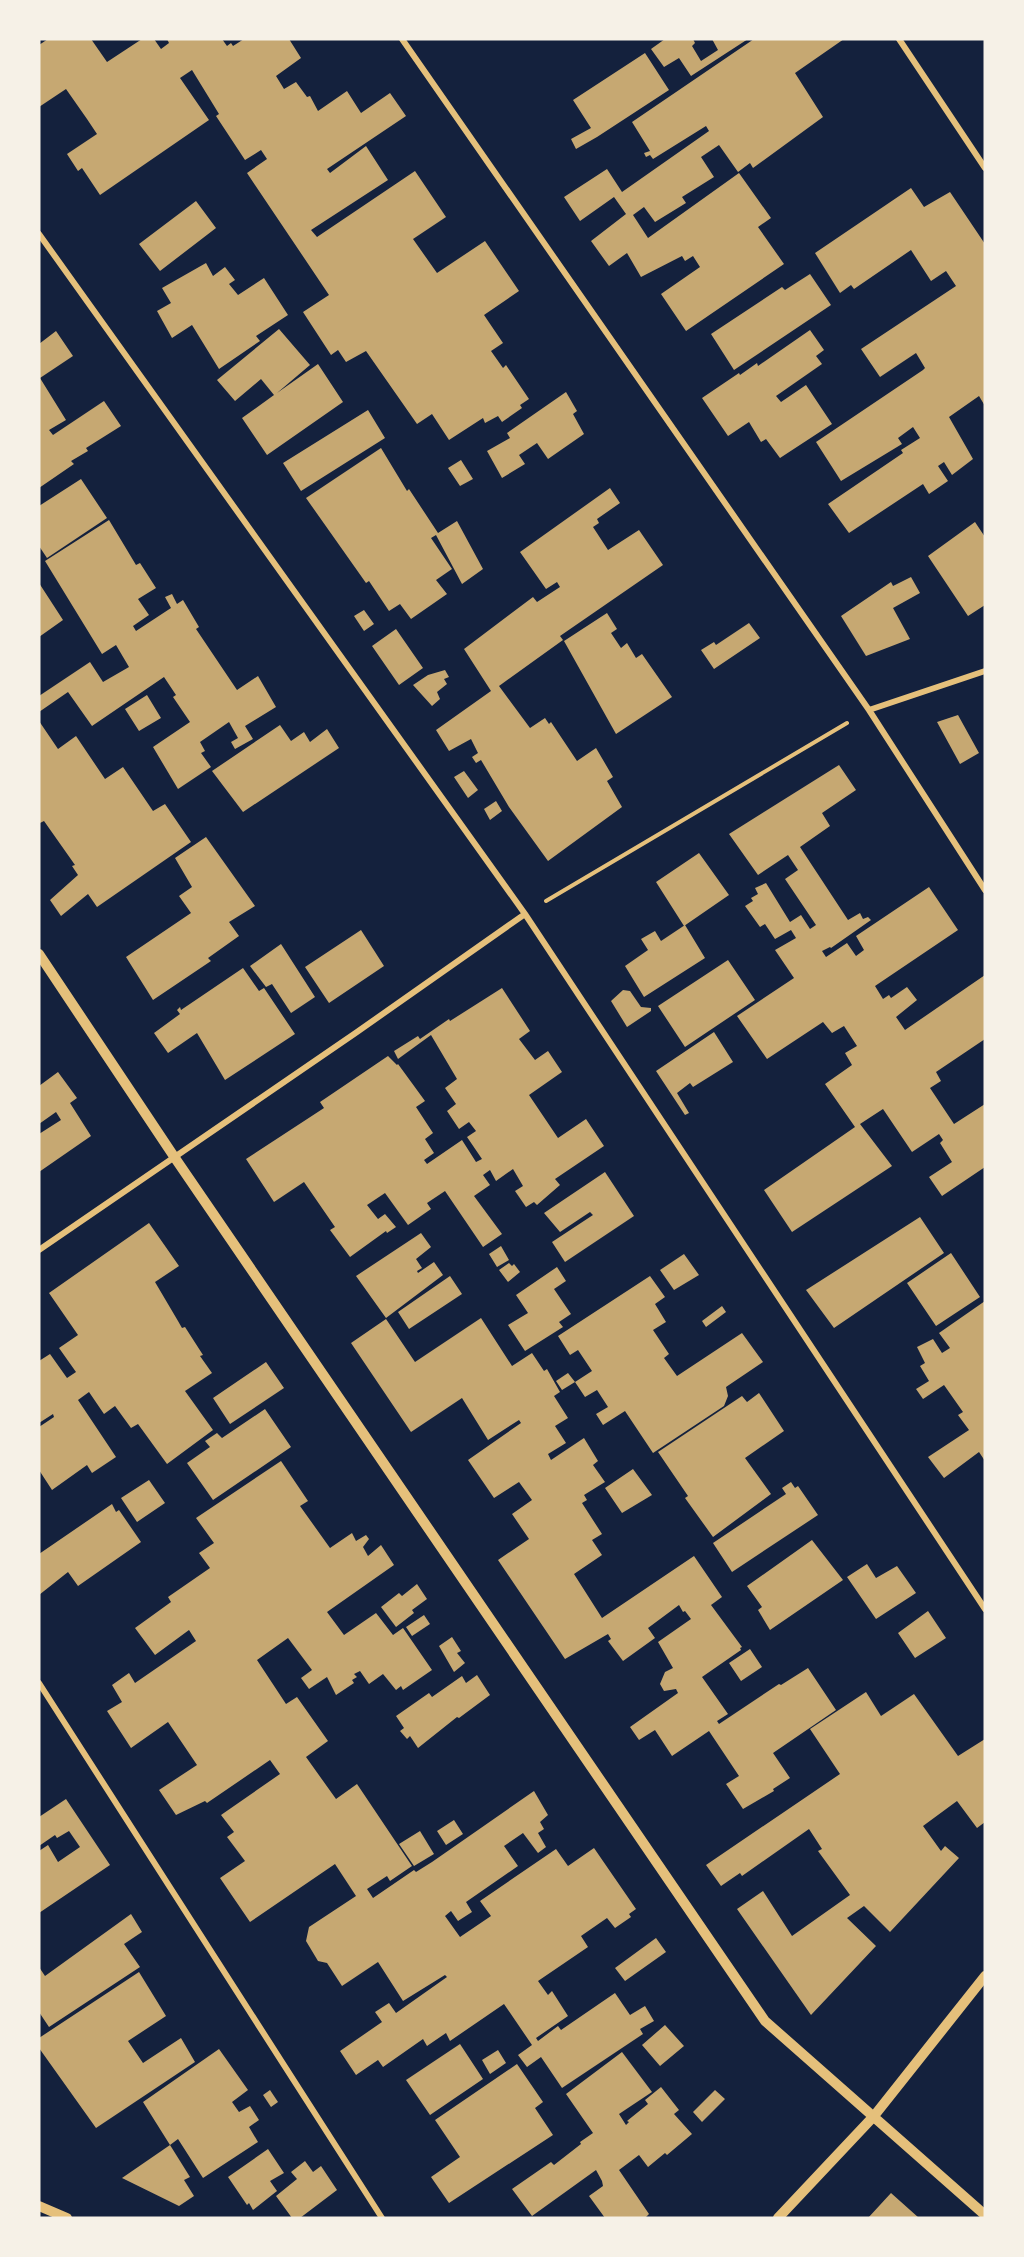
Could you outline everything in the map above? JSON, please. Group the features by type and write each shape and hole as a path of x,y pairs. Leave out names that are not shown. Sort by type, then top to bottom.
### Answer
{"street":[{"path":"402,39 869,710 985,890"},
{"path":"899,39 985,168"},
{"path":"39,234 525,914 985,1609"},
{"path":"869,710 985,671"},
{"path":"39,1250 525,914"},
{"path":"39,954 175,1158 765,2021 985,2215"},
{"path":"39,1683 382,2218"},
{"path":"778,2218 874,2116 985,1976"},
{"path":"39,2206 67,2218"}],"path":[{"path":"525,914 869,710"}],"building":[{"path":"48,39 91,39 107,62 142,39 154,39 161,49 169,43 167,39 222,39 227,46 231,43 233,46 244,39 289,39 301,58 276,76 284,89 296,82 307,97 310,96 318,111 347,91 361,113 390,93 406,116 327,169 330,173 366,146 388,180 311,230 317,237 415,171 446,217 413,239 437,273 485,241 519,291 484,315 503,343 491,351 503,368 506,365 529,399 520,405 522,408 502,422 498,416 485,423 483,418 449,440 432,414 417,424 366,351 346,362 338,350 331,355 303,312 329,295 247,173 267,159 261,150 245,160 216,116 219,114 192,70 180,78 209,120 100,195 82,168 78,171 67,154 97,134 87,119 66,89 39,107 39,45"},
{"path":"665,39 693,39 695,43 692,46 701,61 718,50 712,39 748,39 691,76 679,58 664,67 651,49"},
{"path":"754,39 844,39 795,73 823,117 753,168 750,163 738,172 719,145 701,157 714,177 682,197 686,203 655,222 644,207 633,215 648,238 739,173 771,218 758,227 784,264 686,331 661,294 700,267 693,256 685,261 682,256 641,277 627,253 609,266 591,241 626,214 614,197 580,221 564,197 607,169 622,192 709,131 706,126 653,159 650,155 646,157 644,153 650,151 632,122"},
{"path":"645,53 669,90 576,149 571,139 591,128 573,100"},
{"path":"911,188 924,207 950,192 985,244 985,406 979,396 949,417 973,459 952,475 944,462 938,466 948,481 929,494 923,484 849,533 828,504 903,453 901,450 920,438 913,427 898,438 902,444 841,481 816,442 925,368 916,353 880,377 861,349 956,286 946,271 931,281 911,250 854,289 851,285 840,293 815,253"},
{"path":"196,201 216,228 160,271 139,244"},
{"path":"206,263 213,276 225,267 235,280 229,284 238,295 264,278 288,315 256,336 260,341 219,369 192,325 172,338 157,311 171,303 162,288"},
{"path":"810,274 831,305 734,370 711,334 782,287 785,290"},
{"path":"279,329 310,365 277,393 318,364 343,402 267,455 242,418 274,395 261,379 235,401 217,380"},
{"path":"810,330 824,350 816,356 822,364 776,396 781,402 806,385 832,424 780,458 766,439 761,442 749,422 728,436 702,398 739,373 740,375 757,363 758,366"},
{"path":"56,331 73,356 40,378 66,420 49,430 53,435 104,401 121,426 86,448 88,451 71,461 74,464 39,488 39,344"},
{"path":"566,392 577,411 573,414 584,434 548,459 537,443 519,455 525,464 502,478 487,451 510,438 507,433"},
{"path":"368,410 385,438 301,491 283,463"},
{"path":"381,448 407,491 409,489 438,533 457,521 483,569 462,584 436,535 431,538 452,569 436,580 447,594 411,619 400,604 389,611 369,581 366,583 306,498"},
{"path":"461,460 473,479 460,486 448,468"},
{"path":"81,479 107,518 47,558 39,546 39,506"},
{"path":"610,488 620,503 597,519 599,523 593,527 608,550 639,530 663,565 560,636 563,640 499,686 530,728 545,718 549,724 551,722 577,761 596,748 613,777 607,781 622,807 548,861 509,807 481,760 476,763 472,757 478,753 471,739 449,751 436,730 491,691 464,649 533,597 537,602 560,587 557,582 546,589 520,552"},
{"path":"109,520 136,565 140,563 156,588 138,599 149,615 133,626 136,631 171,608 165,597 172,594 177,604 183,600 199,627 196,629 237,690 258,676 276,707 245,726 253,739 235,749 231,742 238,738 229,722 200,742 205,751 201,753 211,767 178,789 153,747 190,722 173,697 176,695 164,677 92,726 68,692 39,712 39,696 90,662 103,682 129,667 116,645 102,654 45,561"},
{"path":"975,522 985,537 985,605 968,616 928,556"},
{"path":"911,577 920,593 893,608 910,639 866,656 841,616 891,582 893,586"},
{"path":"39,583 63,620 39,637"},
{"path":"364,610 374,624 364,631 354,616"},
{"path":"607,613 617,629 611,633 621,648 627,643 636,658 642,654 672,697 616,734 564,641"},
{"path":"749,623 760,638 714,669 701,650 714,642 716,645"},
{"path":"396,629 423,668 399,685 372,646"},
{"path":"445,670 449,677 444,679 447,684 437,692 440,699 432,706 413,685 428,675"},
{"path":"147,695 161,718 139,731 125,709"},
{"path":"958,715 979,753 960,764 937,722"},
{"path":"39,721 58,749 76,736 105,779 123,767 153,811 165,804 191,842 97,907 88,894 61,916 50,900 78,875 72,866 75,865 44,821 40,823 39,821"},
{"path":"280,725 291,741 304,732 310,742 327,729 339,748 243,812 212,771"},
{"path":"839,765 856,790 822,813 830,826 800,847 848,920 860,913 863,919 868,917 871,920 831,948 822,951 826,957 847,943 856,956 864,950 856,936 929,887 958,930 875,986 883,999 889,995 891,998 907,987 917,1000 896,1017 905,1030 985,975 985,1039 936,1072 941,1081 930,1088 954,1124 985,1104 985,1167 942,1196 929,1177 952,1162 940,1143 943,1140 939,1134 912,1152 883,1109 860,1124 892,1166 792,1232 764,1190 855,1127 825,1084 852,1065 845,1053 857,1046 844,1026 832,1033 823,1022 767,1059 737,1016 794,978 775,950 796,938 791,930 775,939 765,924 760,927 745,906 753,901 751,898 758,894 755,888 766,883 790,922 801,915 810,929 816,925 785,879 798,870 788,855 758,875 729,834"},
{"path":"464,771 478,790 468,798 454,777"},
{"path":"496,801 502,811 490,820 484,809"},
{"path":"206,837 255,906 229,922 239,936 208,958 211,961 153,1000 126,957 191,913 179,896 192,887 175,858"},
{"path":"699,853 729,895 684,926 656,882"},
{"path":"685,925 705,958 644,997 625,966 648,950 641,939 655,931 661,941"},
{"path":"361,930 384,966 329,1003 305,967"},
{"path":"281,944 315,997 291,1013 272,984 266,987 250,966"},
{"path":"728,960 755,1000 685,1047 658,1006"},
{"path":"243,968 259,991 264,988 295,1034 225,1080 197,1033 168,1053 154,1033 180,1014 177,1010 180,1007 181,1010"},
{"path":"502,988 530,1031 519,1039 535,1060 548,1051 562,1072 529,1095 558,1138 586,1119 604,1146 555,1179 560,1185 537,1205 534,1202 526,1207 515,1191 523,1186 513,1169 496,1181 490,1170 483,1175 490,1185 474,1196 502,1234 483,1247 445,1191 427,1203 431,1209 408,1225 385,1193 367,1205 378,1219 385,1214 396,1227 387,1233 386,1231 350,1257 330,1230 335,1227 304,1182 274,1202 246,1159 324,1108 320,1102 388,1056 398,1064 425,1101 416,1107 433,1133 425,1139 434,1153 424,1160 427,1164 462,1140 476,1162 482,1159 467,1137 476,1131 469,1122 459,1129 447,1111 456,1104 445,1088 457,1079 431,1035 398,1059 394,1051 418,1036 420,1039"},
{"path":"623,990 630,991 641,1007 651,1008 651,1011 627,1027 611,1001"},
{"path":"714,1032 733,1062 693,1087 690,1083 677,1093 689,1113 685,1115 656,1071"},
{"path":"58,1072 77,1098 70,1103 91,1136 39,1172 39,1134 61,1120 56,1112 39,1124 39,1086"},
{"path":"605,1172 634,1216 565,1262 552,1242 593,1215 590,1212 560,1232 544,1213"},
{"path":"920,1217 944,1253 834,1328 806,1290"},
{"path":"149,1223 179,1266 155,1282 182,1328 185,1327 203,1355 200,1356 212,1373 185,1391 213,1430 167,1464 138,1424 131,1428 115,1406 104,1414 89,1392 78,1400 116,1457 92,1473 87,1465 52,1490 39,1470 39,1427 54,1417 53,1414 39,1423 39,1361 50,1354 67,1378 76,1372 59,1348 78,1335 49,1293"},
{"path":"421,1233 431,1247 416,1259 422,1268 417,1271 418,1273 434,1262 443,1275 386,1318 356,1276"},
{"path":"501,1246 509,1260 497,1267 489,1254"},
{"path":"951,1253 980,1297 936,1326 907,1283"},
{"path":"684,1254 699,1275 674,1290 660,1270"},
{"path":"509,1263 512,1266 514,1264 520,1272 508,1282 499,1270"},
{"path":"557,1267 566,1281 554,1289 571,1314 559,1322 563,1327 525,1351 508,1325 528,1313 516,1295"},
{"path":"450,1276 462,1294 409,1329 398,1312"},
{"path":"650,1276 665,1297 655,1304 666,1322 653,1330 669,1354 664,1358 677,1376 742,1333 763,1362 726,1387 728,1396 724,1406 653,1453 625,1411 603,1425 596,1414 608,1407 597,1390 585,1397 575,1382 592,1371 578,1350 570,1355 558,1336"},
{"path":"985,1301 985,1461 979,1452 944,1478 928,1457 969,1430 958,1415 963,1412 944,1385 923,1399 916,1389 929,1381 920,1366 925,1363 917,1347 933,1339 942,1353 950,1348 939,1333"},
{"path":"722,1306 726,1312 706,1327 702,1321"},
{"path":"481,1318 512,1366 532,1353 544,1371 547,1369 560,1392 554,1396 568,1418 555,1426 566,1443 548,1454 551,1460 584,1438 598,1461 593,1465 605,1482 584,1495 587,1500 582,1503 602,1534 592,1540 602,1555 574,1574 602,1618 694,1556 722,1597 711,1605 742,1647 702,1677 728,1714 717,1721 719,1724 779,1684 781,1685 808,1668 836,1710 773,1753 790,1778 773,1789 774,1791 743,1809 726,1784 739,1776 709,1731 672,1756 655,1730 639,1740 630,1727 678,1693 676,1689 664,1691 660,1684 665,1672 673,1668 658,1642 691,1619 685,1611 683,1612 679,1605 648,1628 655,1638 623,1661 608,1641 611,1639 608,1634 565,1659 498,1560 529,1539 512,1514 532,1500 519,1482 494,1498 468,1460 521,1423 519,1420 488,1440 462,1398 411,1432 351,1343 386,1319 415,1362"},
{"path":"266,1362 284,1388 230,1424 213,1398"},
{"path":"568,1373 575,1382 562,1390 556,1381"},
{"path":"759,1393 784,1431 745,1458 771,1494 713,1537 685,1498 688,1496 658,1452 742,1396 747,1402"},
{"path":"265,1409 291,1447 213,1500 187,1463 210,1447 205,1441 217,1433 222,1438"},
{"path":"281,1461 308,1501 300,1506 330,1548 352,1533 356,1541 366,1535 369,1539 363,1547 368,1556 381,1545 394,1565 327,1612 344,1635 376,1613 393,1635 403,1628 432,1670 403,1690 401,1686 396,1690 383,1674 369,1684 360,1671 354,1674 357,1677 352,1680 354,1683 336,1695 327,1677 309,1689 301,1678 312,1670 288,1638 257,1660 286,1704 297,1697 328,1741 306,1757 336,1799 357,1784 412,1866 390,1881 387,1876 367,1889 373,1898 414,1870 416,1872 432,1862 534,1791 548,1815 540,1822 544,1829 538,1833 546,1847 538,1853 523,1833 504,1846 518,1866 466,1902 472,1912 458,1921 451,1911 445,1916 460,1937 491,1916 480,1901 556,1849 568,1866 594,1848 636,1909 629,1914 631,1917 615,1928 607,1918 581,1936 588,1947 538,1981 548,1995 552,1991 568,2016 536,2038 538,2041 558,2026 561,2030 615,1993 630,2015 645,2006 654,2021 640,2029 643,2034 562,2088 541,2057 527,2067 518,2055 532,2045 504,2004 450,2041 446,2033 427,2046 423,2039 383,2067 378,2060 356,2075 340,2051 382,2022 375,2012 389,2003 396,2013 447,1977 445,1975 403,2001 378,1962 342,1986 327,1963 318,1961 306,1941 309,1927 356,1896 335,1864 250,1922 220,1878 245,1861 227,1837 234,1832 221,1815 280,1774 270,1760 207,1803 205,1801 176,1815 159,1790 197,1765 168,1722 131,1748 107,1711 122,1702 112,1685 129,1673 135,1683 196,1641 189,1630 155,1655 135,1628 171,1602 168,1597 210,1568 199,1553 214,1543 196,1518"},
{"path":"633,1469 652,1495 622,1513 605,1488"},
{"path":"149,1480 165,1503 137,1522 121,1498"},
{"path":"791,1482 795,1488 798,1486 818,1515 732,1572 713,1543 786,1494 782,1488"},
{"path":"112,1504 116,1512 119,1510 141,1542 78,1586 68,1572 39,1595 39,1554"},
{"path":"812,1540 843,1580 770,1630 758,1610 762,1607 747,1586"},
{"path":"867,1564 876,1578 897,1566 916,1593 876,1619 847,1577"},
{"path":"417,1584 427,1599 412,1610 414,1613 396,1627 381,1607 399,1593 402,1596"},
{"path":"928,1611 946,1638 915,1658 898,1633"},
{"path":"424,1615 430,1624 412,1636 406,1627"},
{"path":"452,1637 461,1651 457,1653 465,1663 454,1672 439,1646"},
{"path":"750,1649 762,1667 741,1681 729,1663"},
{"path":"477,1675 490,1695 459,1718 457,1717 418,1748 410,1736 407,1739 400,1731 404,1728 396,1716 429,1693 432,1697 462,1676 466,1683"},
{"path":"866,1692 881,1716 914,1694 958,1756 985,1739 985,1822 977,1828 957,1801 923,1826 941,1851 945,1846 959,1858 890,1932 864,1906 847,1918 876,1946 811,2015 737,1909 763,1891 792,1936 850,1895 818,1851 822,1849 809,1829 742,1876 740,1873 721,1886 706,1865 840,1774 810,1729"},
{"path":"66,1799 110,1865 39,1913 39,1851 48,1845 58,1862 80,1847 69,1831 57,1838 55,1835 39,1846 39,1817"},
{"path":"454,1820 463,1834 446,1845 437,1831"},
{"path":"420,1831 434,1854 414,1866 399,1844"},
{"path":"131,1914 142,1932 124,1944 140,1967 49,2027 39,2012 39,1967 45,1976"},
{"path":"656,1938 666,1952 625,1981 615,1968"},
{"path":"139,1972 166,2016 128,2041 143,2063 181,2038 195,2062 96,2128 39,2048 39,2038"},
{"path":"665,2025 684,2046 660,2066 642,2045"},
{"path":"460,2044 483,2079 430,2115 406,2080"},
{"path":"219,2049 248,2090 232,2102 239,2112 250,2106 259,2120 249,2127 258,2142 203,2178 178,2139 170,2145 143,2102"},
{"path":"498,2050 506,2063 490,2074 482,2060"},
{"path":"622,2052 652,2092 619,2114 626,2125 629,2122 627,2121 648,2104 645,2100 661,2087 679,2110 674,2114 692,2134 667,2155 665,2153 648,2167 639,2155 619,2170 649,2214 645,2218 605,2218 589,2196 603,2186 596,2170 532,2216 512,2189 551,2162 554,2165 593,2133 566,2094"},
{"path":"517,2064 543,2102 535,2108 553,2135 449,2203 431,2177 460,2157 435,2120"},
{"path":"270,2090 278,2102 271,2107 263,2095"},
{"path":"715,2090 725,2099 702,2122 693,2112"},
{"path":"170,2145 190,2177 184,2180 194,2196 179,2206 122,2178"},
{"path":"268,2149 284,2173 270,2181 277,2191 253,2210 228,2177"},
{"path":"305,2161 313,2172 321,2166 337,2190 300,2218 292,2218 276,2196 297,2179 291,2172"},
{"path":"891,2193 919,2218 868,2218"}]}
